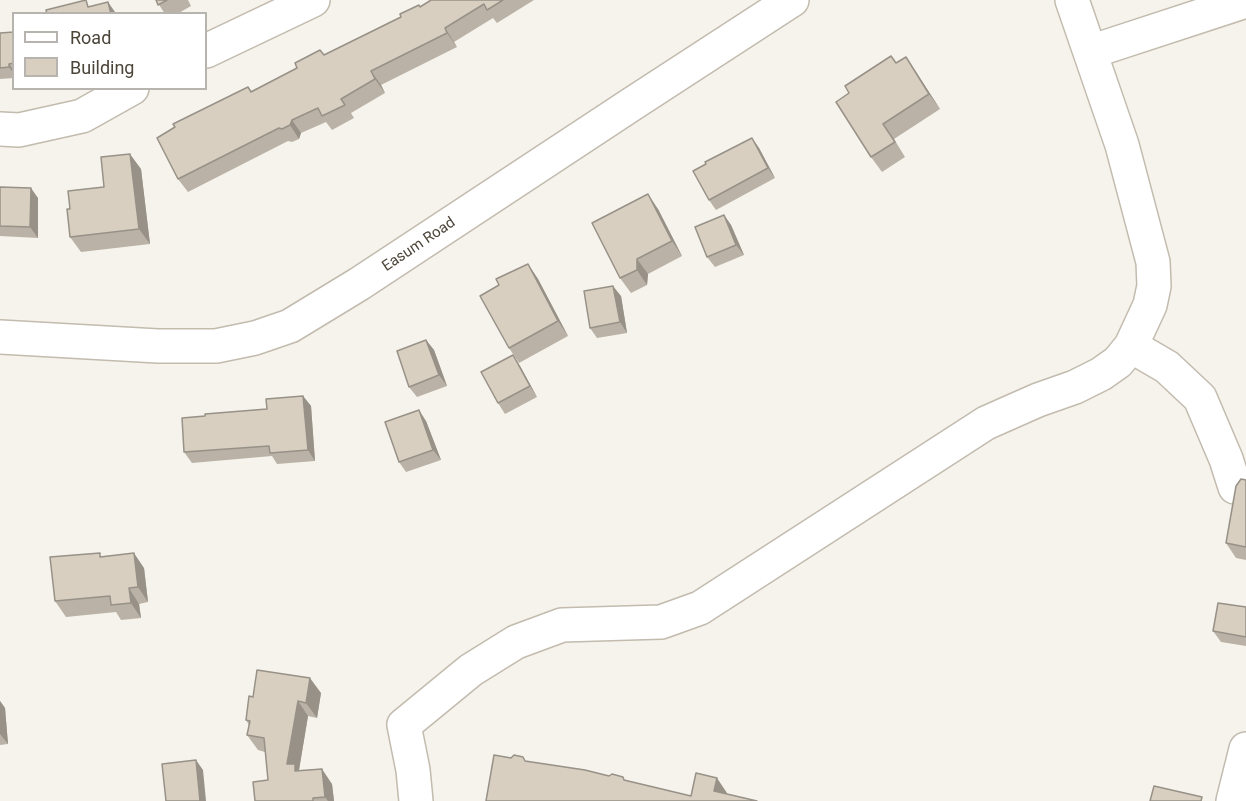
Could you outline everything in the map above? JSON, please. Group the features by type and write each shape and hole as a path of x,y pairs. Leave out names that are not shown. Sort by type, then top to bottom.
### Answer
{"street":[{"path":"207,51 314,0"},
{"name":"Easum Road","path":"0,337 158,346 216,346 255,338 290,326 359,284 792,0"},
{"path":"417,801 404,725 471,670 516,642 562,625 661,622 700,608 986,423 1038,400 1075,387 1101,374 1118,362 1131,346 1149,305 1154,286 1153,262 1122,145 1072,0"},
{"path":"1090,52 1246,1"},
{"path":"0,129 19,130 82,116 128,90"},
{"path":"1131,346 1167,367 1200,398 1235,486"},
{"path":"1233,801 1246,749"}],"building":[{"path":"86,0 88,7 108,2 110,12 46,12 46,10"},
{"path":"156,0 167,0 158,5"},
{"path":"431,0 503,0 487,10 484,4 445,28 447,33 371,71 375,79 341,99 345,105 322,116 318,108 292,120 290,125 279,128 178,179 157,138 175,127 173,124 248,87 251,92 297,68 295,63 320,50 324,55"},
{"path":"12,32 12,63 9,64 9,67 0,68 0,33"},
{"path":"891,56 896,63 906,57 929,94 883,124 895,142 871,157 836,102 849,93 845,86"},
{"path":"752,138 768,168 709,200 693,171 706,164 705,162"},
{"path":"130,154 139,229 70,237 68,191 104,187 101,157"},
{"path":"0,187 31,188 30,227 0,226"},
{"path":"648,194 672,241 637,259 637,270 620,278 592,223"},
{"path":"724,215 736,245 707,257 695,227"},
{"path":"528,264 558,321 509,348 480,296 499,285 496,279"},
{"path":"613,286 620,322 590,328 584,291"},
{"path":"426,340 439,375 409,387 397,351"},
{"path":"513,355 530,386 498,403 481,372"},
{"path":"303,396 308,450 270,453 269,446 184,452 182,418 267,409 266,399"},
{"path":"419,410 433,450 399,462 385,422"},
{"path":"1241,479 1246,480 1246,547 1226,543 1236,486"},
{"path":"100,553 100,557 134,553 138,587 129,588 131,603 111,605 110,596 55,601 50,557"},
{"path":"1218,603 1246,607 1246,637 1213,631"},
{"path":"257,670 310,678 306,703 298,701 287,764 295,764 295,771 322,769 325,797 313,798 313,801 255,801 253,782 268,780 264,738 247,735 250,721 246,720 249,696 253,697"},
{"path":"494,755 511,758 514,755 523,757 525,761 609,776 612,774 623,777 624,780 691,796 696,773 717,778 714,791 757,801 486,801"},
{"path":"196,760 200,801 166,801 162,764"},
{"path":"1154,786 1202,797 1201,801 1150,801"}]}
